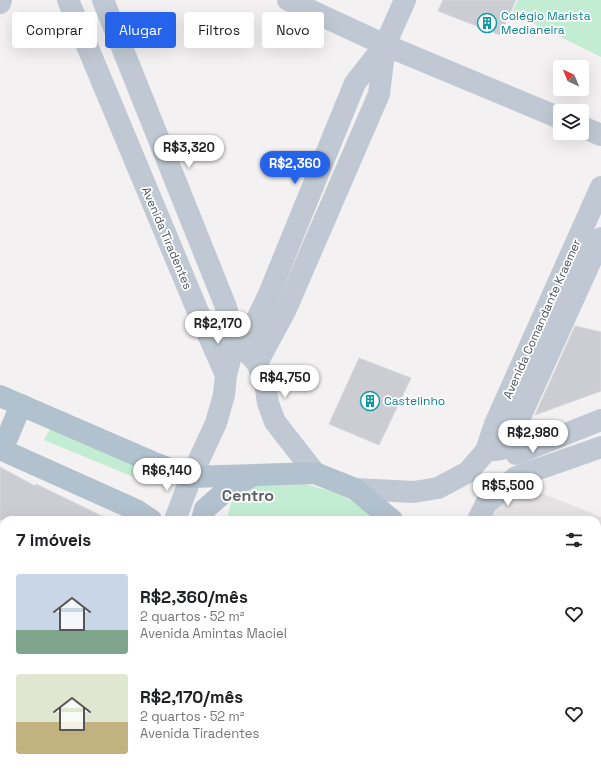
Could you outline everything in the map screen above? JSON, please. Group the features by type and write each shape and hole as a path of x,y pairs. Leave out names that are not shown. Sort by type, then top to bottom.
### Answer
{"main road":[{"name":"Avenida Tiradentes","path":"68,0 196,307 226,374 224,395 216,423 177,516"},
{"path":"103,0 245,354 265,382 268,403 275,422 315,473"},
{"path":"288,0 385,45 553,115"},
{"path":"226,374 233,354 245,354 286,309 379,94 385,45 405,0"},
{"path":"589,130 601,135"},
{"name":"Avenida Comandante Kraemer","path":"516,477 519,464 503,451 495,424 601,187"},
{"name":"Avenida Comandante Kraemer","path":"503,451 601,238"},
{"path":"0,396 157,464 192,477 315,473 355,489 387,516"},
{"path":"21,405 1,449 136,510 145,516"},
{"path":"355,489 414,492 438,488 503,451 601,420"},
{"path":"480,516 486,504 516,477 601,447"},
{"path":"203,516 205,510 227,490 253,475"}],"shaded area":[{"path":"531,489 598,516 493,516 499,505 514,494"}],"green space":[{"path":"518,0 601,0 601,57 512,13"},
{"path":"53,424 154,468 148,483 44,440"},
{"path":"248,484 305,484 337,493 369,510 377,516 228,516 233,499 238,492"}],"building":[{"name":"Colégio Marista Medianeira","path":"443,0 516,0 500,35 438,11"},
{"path":"575,326 601,332 601,391 535,415"},
{"name":"Castelinho","path":"359,358 411,378 379,445 329,424"},
{"path":"0,467 35,486 36,484 102,516 0,516"}],"place":[{"name":"Colégio Marista Medianeira","path":"487,23"},
{"name":"Castelinho","path":"370,401"}],"district":[{"name":"Centro","path":"248,495"}]}
